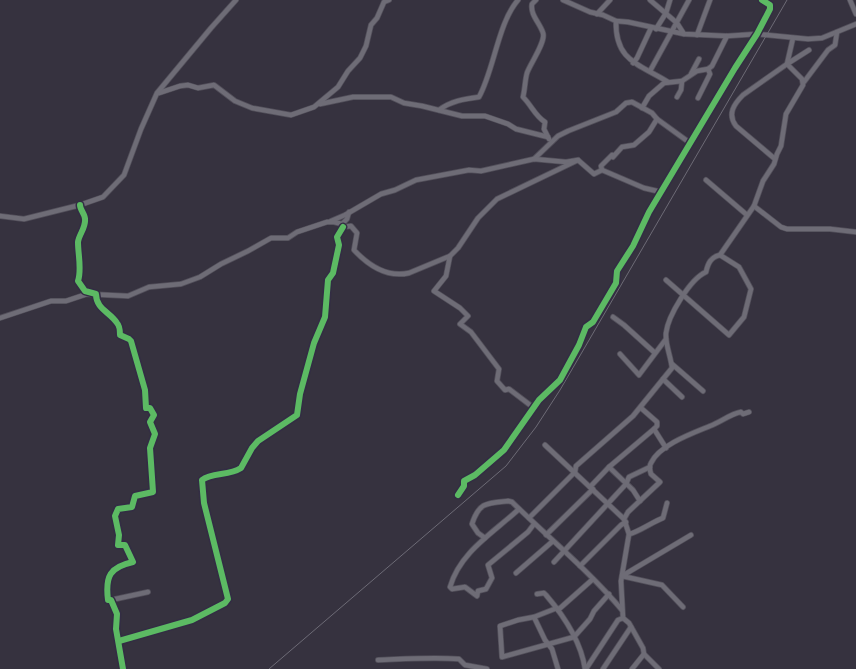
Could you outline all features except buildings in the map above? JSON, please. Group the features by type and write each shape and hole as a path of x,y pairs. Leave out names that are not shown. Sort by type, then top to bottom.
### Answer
{"street":[{"path":"0,216 24,219 80,205 103,197 124,175 141,129 157,94 236,0"},
{"path":"157,94 180,86 188,85 198,88 214,85 235,101 252,108 291,114 310,109 338,87 348,71 360,58 366,46 371,25 377,18 384,2 389,0"},
{"path":"438,110 456,100 479,97 487,83 489,72 494,63 501,33 512,7 518,0"},
{"path":"536,0 532,4 532,11 543,33 543,40 536,53 536,59 527,74 523,97 533,109 536,117 546,122 544,129 549,140"},
{"path":"563,0 604,15 616,22 628,22 672,32 696,35 727,36 757,34 808,39 822,38 856,24"},
{"path":"597,14 610,0"},
{"path":"650,0 677,23 684,34"},
{"path":"633,63 654,28 666,13 670,0"},
{"path":"650,71 689,0"},
{"path":"696,35 710,0"},
{"path":"458,495 464,486 464,481 475,475 504,450 540,400 560,380 580,345 586,327 593,322 616,283 617,271 633,246 648,212 757,34 770,9 770,5 762,0"},
{"path":"850,0 856,14"},
{"path":"616,22 615,36 624,56 668,82"},
{"path":"529,518 575,472 576,466 633,416 672,368 666,339 668,327 684,295 696,278 706,272 713,257 720,255 754,206 763,181 774,164 781,146 786,114 799,94 804,82 828,50 835,45 837,32"},
{"path":"642,108 649,96 664,83 682,81 697,71 708,69 712,66 727,36"},
{"path":"787,64 793,38"},
{"path":"775,159 736,126 733,122 732,112 737,101 743,95 809,50"},
{"path":"690,76 699,59"},
{"path":"787,64 804,82"},
{"path":"698,98 710,74 708,69"},
{"path":"677,97 681,90 682,81"},
{"path":"317,105 352,97 392,97 404,103 466,116 485,116 549,140"},
{"path":"534,159 549,140 568,130 616,112 626,103 632,102 652,113 657,119 690,143"},
{"path":"602,170 601,166 622,147 634,145 650,132 657,119"},
{"path":"0,318 51,301 66,301 87,294 128,296 149,288 190,281 220,264 248,252 271,238 288,238 304,229 327,222 349,212 381,194 416,180 469,170 482,171 534,159 566,162 578,160"},
{"path":"578,160 594,174 602,170 644,188 661,192"},
{"path":"327,222 351,226 357,233 354,250 372,267 390,273 408,273 450,256 458,248 478,218 498,200 578,160"},
{"path":"706,180 747,214"},
{"path":"80,205 85,218 84,229 79,239 80,275 78,282 85,291 96,294"},
{"path":"754,206 781,227 787,229 830,229 856,232"},
{"path":"119,642 192,620 226,603 228,599 204,503 202,480 224,475 241,468 258,441 296,415 314,343 325,317 328,280 333,272 339,245 337,237 349,212"},
{"path":"666,280 729,335 744,317 751,289 739,267 720,255"},
{"path":"450,256 446,276 434,291 460,308 468,316 460,324 472,332 499,369 497,381 505,390 509,389 534,408"},
{"path":"96,294 100,307 117,322 120,335 131,341 145,390 146,408 150,408 154,415 150,422 154,434 150,448 153,492 136,496 132,507 118,509 115,516 119,535 118,545 125,545 133,562 119,565 108,577 106,585 108,600 111,600 117,614 116,629 123,669"},
{"path":"613,317 655,354"},
{"path":"620,354 639,375 666,339"},
{"path":"672,364 703,390"},
{"path":"663,379 682,397"},
{"path":"546,535 609,467 657,426 657,422 640,408"},
{"path":"580,566 621,525 628,512 660,482 651,474 650,467 651,462 666,448 687,434 711,426 729,416 749,412"},
{"path":"654,429 666,448"},
{"path":"546,445 625,520 629,534 622,576 623,618 629,623 643,648 644,654 657,669"},
{"path":"609,467 633,490 640,501"},
{"path":"554,562 626,484 629,477 650,467"},
{"path":"485,538 478,533 472,524 476,513 486,504 508,501 565,550 609,594 622,610"},
{"path":"629,534 663,518 667,503"},
{"path":"519,509 485,538 461,563 450,586 452,589 465,587 477,596 478,591 486,589 492,578 488,565 528,532 534,524"},
{"path":"622,576 637,565 691,535"},
{"path":"516,572 553,541"},
{"path":"622,576 662,584 683,607"},
{"path":"593,579 557,609 500,626 502,657 574,637 609,594"},
{"path":"111,600 148,592"},
{"path":"537,594 546,594 557,609 574,637 584,659 586,669"},
{"path":"534,617 545,640 550,645 558,669"},
{"path":"586,669 618,620 623,618"},
{"path":"603,669 631,628"},
{"path":"632,669 644,654"},
{"path":"378,660 459,659 465,665 487,669"}],"railway":[{"path":"269,669 506,466 536,427 560,390 787,0"}],"cycle path":[{"path":"458,495 464,486 464,481 475,475 504,450 539,400 560,380 579,345 586,327 593,322 616,283 617,271 633,246 649,212 757,34 770,9 770,5 762,0"},
{"path":"80,205 85,222 78,242 80,267 78,281 85,291 96,294 98,303 118,324 120,335 131,341 145,390 146,408 150,408 154,415 150,422 155,434 150,448 153,492 135,496 132,507 118,509 115,516 119,535 118,545 125,545 133,562 114,570 107,585 108,600 111,600 117,614 116,629 123,669"},
{"path":"119,641 192,620 225,603 228,599 204,503 202,480 241,468 258,441 297,415 300,394 314,343 325,317 328,280 333,273 339,245 337,237 343,227"}]}
